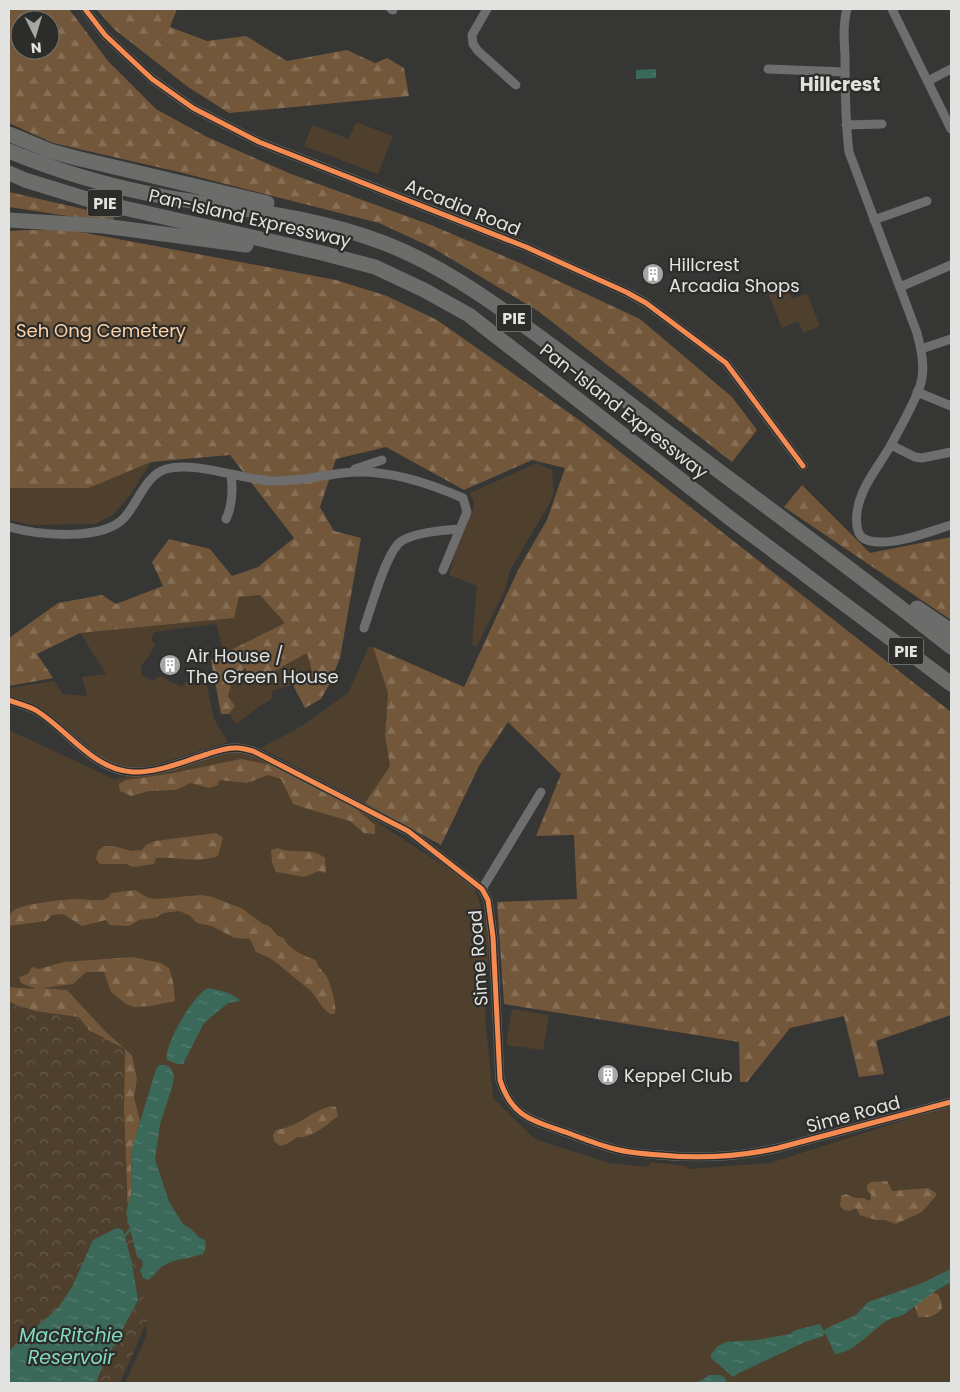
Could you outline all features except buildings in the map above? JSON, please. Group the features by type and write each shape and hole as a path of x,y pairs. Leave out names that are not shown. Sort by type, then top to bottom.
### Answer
{"highway":[{"path":"9,134 50,151 76,158 308,213 341,229"},
{"name":"Pan-Island Expressway","path":"9,151 97,182 164,196 261,211 341,229 385,243 437,268 483,296 583,368 896,603 951,647"},
{"name":"Pan-Island Expressway","path":"9,174 93,201 285,244 375,267 469,314 731,519 951,684"},
{"path":"9,220 104,226 267,247 285,244"},
{"path":"896,603 912,606 951,631"}],"street":[{"name":"Arcadia Road","path":"85,9 105,35 152,79 192,108 259,142 526,247 626,292 646,303 726,364 802,466"},
{"path":"487,9 472,35 473,44 478,51 516,85"},
{"path":"847,9 844,24 846,124 849,152 900,287 922,356 921,382 891,445 868,482 857,506 856,522 860,536 864,540 878,542 906,539 951,525"},
{"path":"892,9 951,129"},
{"path":"768,68 845,72"},
{"path":"928,81 951,69"},
{"path":"846,124 882,124"},
{"path":"874,220 927,201"},
{"path":"900,287 951,265"},
{"path":"921,349 951,338"},
{"path":"917,392 951,406"},
{"path":"891,445 915,457 951,452"},
{"path":"343,473 382,460"},
{"path":"9,527 56,533 107,530 125,517 148,484 160,472 166,469 193,468 272,481 343,473 376,472 436,486 463,498 467,512 443,570"},
{"path":"226,519 231,508 231,474"},
{"path":"364,628 387,560 400,542 430,532 459,529"},
{"name":"Sime Road","path":"9,700 36,711 66,733 97,760 106,766 118,770 134,772 157,769 222,749 237,748 253,751 408,830 482,889 488,900 493,937 500,1080 504,1092 512,1105 531,1120 617,1150 696,1158 753,1154 951,1102"},
{"path":"482,889 541,792"}],"green space":[{"path":"9,9 69,9 108,61 156,109 207,137 291,174 431,225 520,263 640,319 732,397 757,430 732,462 538,311 433,248 379,223 179,172 53,143 9,123"},
{"path":"177,9 170,27 207,41 246,36 287,61 347,50 375,63 387,58 404,68 409,96 229,113 188,87 114,29 97,10"},
{"path":"356,122 393,136 378,174 304,146 312,125 349,139"},
{"path":"9,192 114,216 113,223 9,207"},
{"name":"Seh Ong Cemetery","path":"70,230 336,280 387,296 437,320 582,422 951,712 951,1015 876,1041 884,1074 859,1077 844,1016 790,1028 747,1082 740,1082 739,1042 504,1004 497,902 577,899 574,835 536,836 561,774 508,722 479,766 441,845 365,803 390,766 385,736 388,693 373,647 464,687 518,570 547,520 565,468 532,460 464,490 386,447 336,459 320,507 334,531 361,538 340,658 321,699 305,708 293,685 312,672 307,653 255,682 245,668 233,678 228,696 235,706 229,714 221,714 211,660 285,623 260,595 239,597 234,618 80,633 37,654 53,678 9,686 9,638 58,603 102,595 116,604 163,586 152,562 169,539 210,549 232,576 258,567 294,538 230,455 151,462 89,488 9,488 9,231"},
{"path":"786,285 792,299 807,293 820,326 803,333 798,321 782,328 768,293"},
{"path":"151,462 130,495 114,514 95,524 33,525 9,520 9,488 89,488"},
{"path":"537,463 552,470 554,492 550,503 510,570 505,590 476,648 472,644 477,586 449,575 461,531 472,513 474,502 470,493"},
{"path":"802,485 870,553 951,537 951,620 784,507"},
{"path":"260,595 286,623 224,654 216,624 154,632 151,639 155,645 141,666 141,675 153,681 160,676 182,687 187,681 197,686 206,681 214,719 228,742 155,765 133,768 107,762 70,730 40,708 9,696 9,688 54,681 63,694 87,696 82,677 106,674 80,633 234,618 239,597"},
{"path":"369,646 373,647 388,693 385,736 390,766 365,803 261,748 300,727 348,693"},
{"path":"307,653 312,672 293,685 273,690 271,700 236,724 229,714 235,706 228,696 233,678 245,667 255,682"},
{"path":"9,730 114,779 240,749 348,803 458,875 472,882 490,932 485,1015 493,1098 535,1139 609,1163 649,1167 650,1162 687,1166 687,1169 770,1163 951,1105 951,1383 125,1383 147,1335 132,1235 122,1208 137,1079 132,1055 106,1032 67,990 9,987"},
{"path":"241,759 271,765 336,799 350,804 375,825 375,834 364,833 350,821 293,804 281,779 268,775 247,783 219,780 218,785 209,788 191,783 175,790 149,791 131,796 120,791 119,784 126,780 174,773"},
{"path":"216,833 223,838 218,856 210,858 195,860 156,858 154,864 134,867 126,864 100,864 96,859 98,851 104,846 113,846 132,851 142,850 146,845 155,841"},
{"path":"278,848 319,854 325,858 326,873 319,871 304,877 276,872 272,863 271,850"},
{"path":"135,890 148,898 157,899 201,895 213,897 243,909 263,924 269,926 278,936 284,938 289,945 302,955 316,960 330,985 335,1014 330,1014 323,1008 312,992 278,964 256,952 250,939 234,938 212,926 197,923 189,915 179,911 139,920 129,926 110,925 106,920 82,926 63,914 52,915 46,921 9,926 11,913 17,908 24,906 63,900 101,900 108,898 111,893"},
{"path":"133,957 161,963 169,968 175,1001 151,1006 134,1007 126,1004 111,992 104,972 86,972 73,984 42,988 67,990 106,1032 132,1055 137,1079 134,1098 140,1120 131,1152 132,1191 126,1213 9,1351 9,987 36,989 21,983 19,977 28,974 32,967 39,969 64,962"},
{"path":"9,1002 35,1011 79,1017 89,1030 125,1049 124,1107 128,1211 147,1321 120,1383 9,1383"},
{"path":"512,1009 549,1015 543,1050 506,1045"},
{"path":"332,1106 336,1107 338,1116 319,1131 308,1136 297,1137 287,1144 280,1146 274,1141 273,1135 276,1130 292,1126 318,1111"},
{"path":"887,1181 892,1191 928,1188 936,1193 936,1196 922,1212 896,1224 860,1215 856,1208 850,1211 844,1210 840,1206 841,1196 846,1194 869,1201 871,1194 867,1191 867,1185 871,1182"},
{"path":"929,1292 938,1294 942,1309 932,1316 918,1317 913,1301"}],"water":[{"path":"656,69 656,78 636,79 636,70"},
{"path":"209,988 229,993 239,999 239,1001 228,1003 204,1023 183,1064 167,1060 170,1043 181,1020 203,991"},
{"path":"159,1065 170,1067 174,1075 173,1084 160,1124 155,1159 169,1202 183,1224 205,1240 206,1247 203,1254 167,1263 148,1280 143,1278 140,1270 143,1266 142,1260 137,1257 126,1213 132,1191 131,1152 156,1069"},
{"name":"MacRitchie Reservoir","path":"117,1228 123,1230 132,1263 138,1300 96,1383 9,1383 9,1351 58,1308 72,1287 93,1240"},
{"path":"951,1269 951,1281 904,1314 881,1324 857,1345 843,1352 835,1354 825,1333 823,1336 805,1342 733,1377 711,1358 711,1354 718,1346 726,1342 757,1340 790,1334 796,1330 820,1324 824,1331 856,1315 868,1302 920,1284"},
{"path":"709,1375 721,1375 727,1380 724,1383 693,1383"}],"waterway":[{"path":"123,1238 132,1227"},
{"path":"938,1286 938,1288 951,1281"}],"cycle path":[{"path":"85,9 105,35 152,79 193,108 259,142 526,247 626,292 646,303 726,363 803,466"},
{"path":"9,700 37,711 93,757 119,770 133,772 152,771 230,748 253,751 408,831 482,889 488,900 493,937 500,1080 511,1103 535,1121 597,1144 626,1151 643,1154 705,1157 778,1148 951,1102"}],"place":[{"name":"Hillcrest Arcadia Shops","path":"653,274"},
{"name":"Air House / The Green House","path":"170,665"},
{"name":"Keppel Club","path":"608,1075"}],"district":[{"name":"Hillcrest","path":"840,84"}]}
